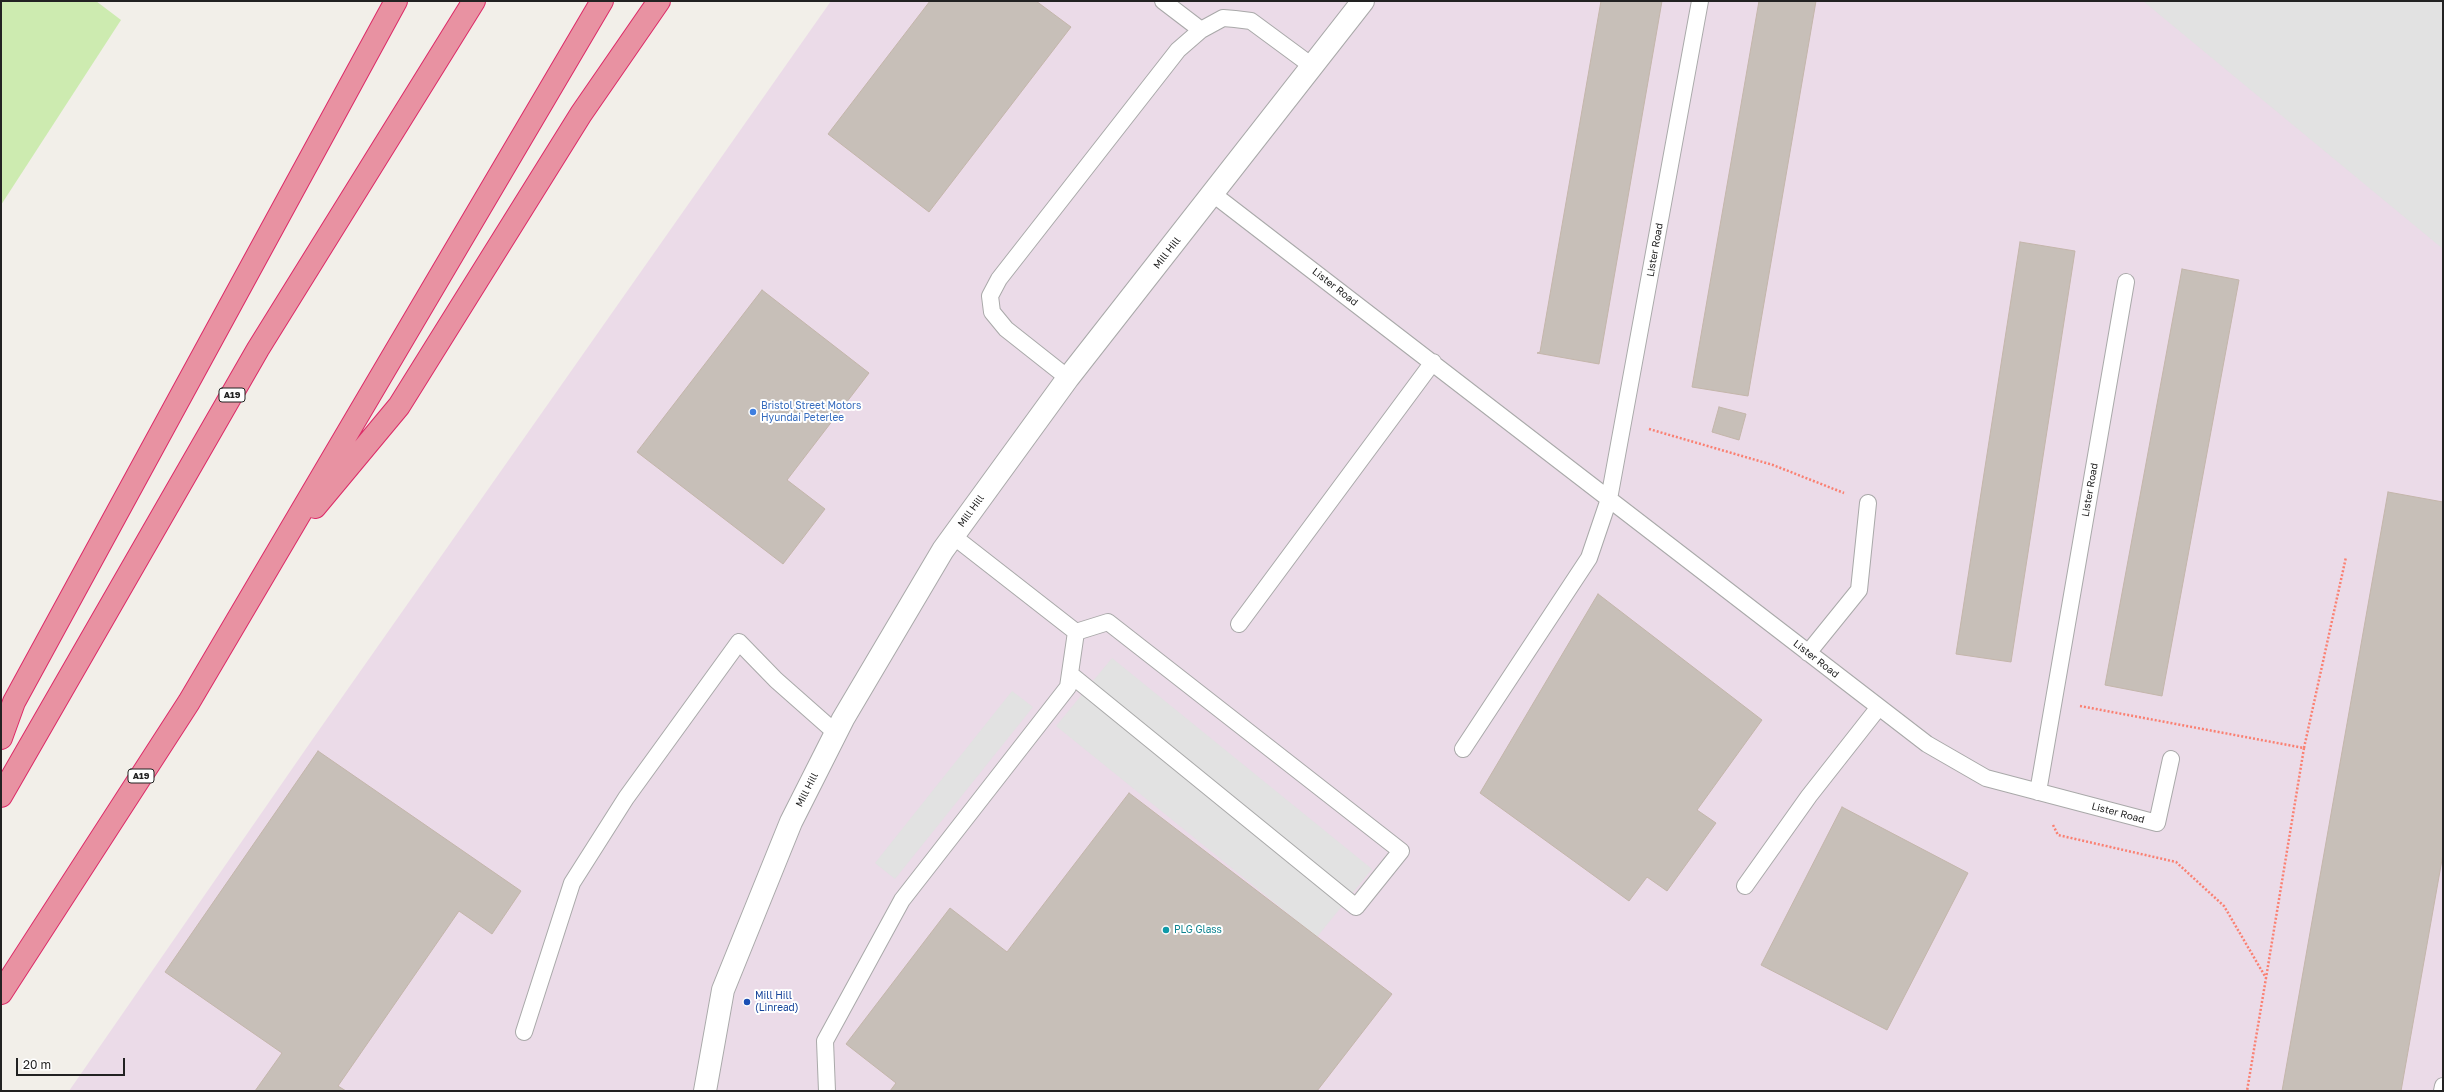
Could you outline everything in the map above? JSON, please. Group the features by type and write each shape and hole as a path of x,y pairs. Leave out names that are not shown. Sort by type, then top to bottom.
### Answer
{"highway":[{"path":"1,738 14,702 396,1"},
{"name":"A19","path":"1,796 258,349 474,1"},
{"name":"A19","path":"1,994 188,702 602,1"},
{"path":"274,555 399,406 581,114 659,1"}],"street":[{"name":"Mill Hill","path":"705,1091 706,1074 722,990 791,822 836,733 953,536 1068,378 1363,1"}],"lane":[{"path":"1163,1 1201,30"},
{"name":"Lister Road","path":"1609,498 1700,1"},
{"path":"1068,378 1006,329 992,312 990,296 998,279 1178,50 1201,30 1223,18 1251,21 1312,66"},
{"name":"Lister Road","path":"1213,194 1927,744 1986,778 2157,823 2171,759"},
{"name":"Lister Road","path":"2038,792 2126,282"},
{"path":"1240,624 1433,362"},
{"path":"1463,749 1589,558 1609,498"},
{"path":"1808,653 1859,590 1868,503"},
{"path":"953,536 1076,632"},
{"path":"1070,674 1356,907 1401,851 1108,622 1076,632"},
{"path":"827,1091 825,1041 902,900 1068,687 1076,632"},
{"path":"524,1032 572,883 626,798 739,642 776,680 836,733"},
{"path":"1745,886 1809,796 1879,707"},
{"path":"2442,1091 2443,1086"}],"path":[{"path":"1623,421 1773,465 1868,503"},
{"path":"2248,1091 2304,748 2346,557"},
{"path":"2054,701 2304,748"},
{"path":"2038,792 2058,835 2176,862 2224,906 2266,978"}],"shaded area":[{"path":"831,1 2443,1 2443,1091 69,1091 312,740"},
{"path":"2143,1 2443,1 2443,249"},
{"path":"1112,658 1372,869 1317,937 1056,726"},
{"path":"1012,691 1033,707 895,879 875,863"}],"green space":[{"path":"1,1 96,1 121,20 1,205"}],"building":[{"path":"930,1 1036,1 1071,27 929,212 828,134"},
{"path":"1601,1 1662,1 1599,364 1537,353 1540,352"},
{"path":"1759,1 1816,1 1748,396 1692,387"},
{"path":"2020,242 2075,251 2011,662 1956,654"},
{"path":"2182,269 2239,280 2162,696 2105,685"},
{"name":"Bristol Street Motors Hyundai Peterlee","path":"762,290 869,373 787,480 825,509 783,564 637,452"},
{"path":"1719,407 1746,414 1739,440 1712,432"},
{"path":"2388,492 2443,502 2443,854 2401,1091 2282,1091"},
{"path":"1598,594 1762,720 1697,810 1716,823 1667,891 1647,877 1629,901 1480,793"},
{"path":"318,751 521,891 492,934 459,911 338,1086 346,1091 255,1091 282,1053 165,972"},
{"name":"PLG Glass","path":"1129,793 1392,994 1317,1091 890,1091 896,1083 846,1044 950,908 1007,952"},
{"path":"1842,807 1968,873 1887,1030 1761,965"}],"place":[{"name":"Bristol Street Motors Hyundai Peterlee","path":"753,412"},
{"name":"PLG Glass","path":"1166,930"},
{"name":"Mill Hill (Linread)","path":"747,1002"}]}
